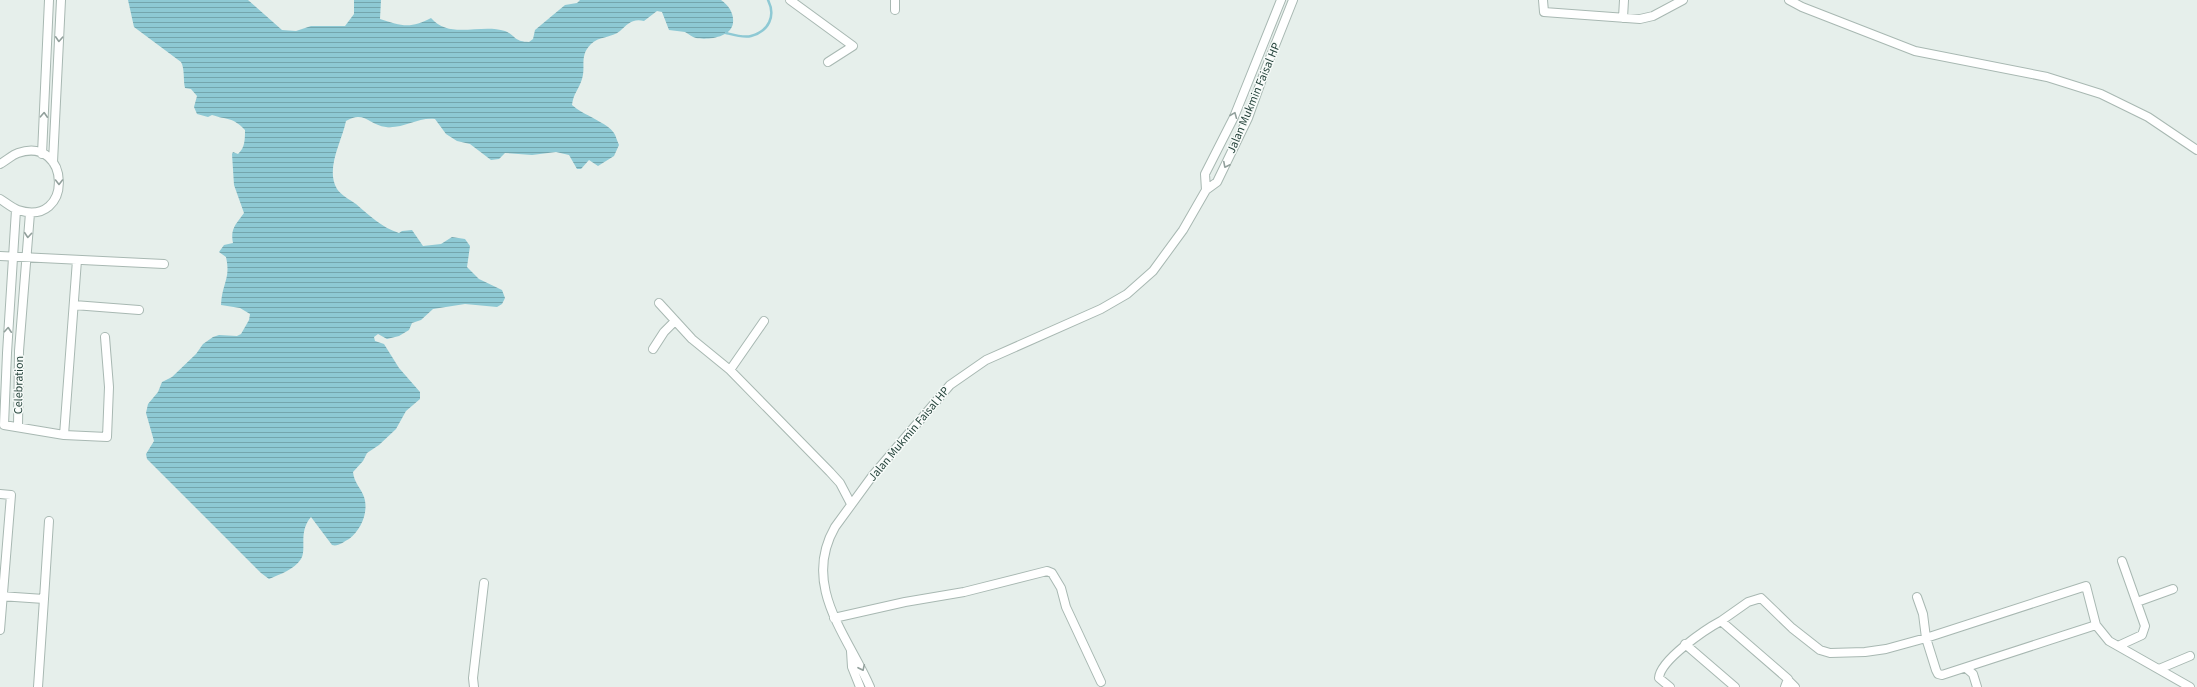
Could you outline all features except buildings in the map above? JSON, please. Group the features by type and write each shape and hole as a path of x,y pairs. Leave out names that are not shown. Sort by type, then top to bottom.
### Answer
{"street":[{"path":"42,154 49,0"},
{"path":"53,162 61,0"},
{"path":"790,0 853,46 828,62"},
{"path":"894,10 895,0"},
{"name":"Jalan Mukmin Faisal HP","path":"1206,190 1205,174 1234,117 1280,0"},
{"name":"Jalan Mukmin Faisal HP","path":"870,687 860,663 850,652 834,618 823,581 823,567 830,536 851,504 950,385 986,360 1101,309 1127,294 1153,271 1183,230 1206,190 1217,182 1235,147 1293,0"},
{"path":"1543,0 1544,12 1640,19 1653,16 1683,0"},
{"path":"1623,18 1624,0"},
{"path":"1789,0 1802,7 1915,51 2047,77 2101,94 2148,117 2197,150"},
{"path":"0,164 18,153 30,151 42,154 53,162 58,171 60,183 58,195 50,205 40,211 30,213 16,210 0,198"},
{"name":"Celebration","path":"16,210 3,384 4,424 18,427 19,351 30,213"},
{"path":"0,256 164,264"},
{"path":"64,435 77,260"},
{"path":"659,303 692,339 730,370 830,472 840,484 851,504"},
{"path":"74,306 139,310"},
{"path":"653,349 664,332 675,321"},
{"path":"730,370 764,321"},
{"path":"18,427 64,435 107,437 109,387 105,337"},
{"path":"0,494 11,494 1,597 0,630"},
{"path":"38,687 49,522"},
{"path":"2118,646 2142,635 2145,631 2145,626 2122,561"},
{"path":"834,618 905,602 964,592 1046,571 1052,573 1061,588 1066,607 1101,682"},
{"path":"474,687 473,678 484,583"},
{"path":"1670,687 1659,678 1661,672 1685,644 1748,602 1761,598 1792,628 1825,652 1865,652 1886,649 1926,638 2086,586 2096,625 2110,641 2190,687"},
{"path":"2137,602 2173,589"},
{"path":"1,597 44,599"},
{"path":"1917,597 1923,614 1926,638 1938,674 1946,674 1966,668 2096,625"},
{"path":"1721,621 1774,665 1789,685"},
{"path":"1685,644 1735,687"},
{"name":"Jalan Mukmin Faisal HP","path":"850,652 852,667 860,687"},
{"path":"2159,669 2190,656"},
{"path":"1966,668 1973,674 1977,687"}],"water":[{"path":"128,0 248,0 282,30 296,31 311,26 345,26 354,14 354,0 381,0 380,19 400,25 418,24 431,18 439,25 456,30 495,29 505,31 524,42 529,42 533,39 535,30 565,5 577,3 580,0 721,0 730,10 733,16 733,23 728,32 723,35 706,39 696,38 685,32 669,30 662,12 657,11 644,21 633,21 617,33 594,41 587,48 584,57 582,79 572,105 611,129 619,145 614,156 598,166 589,160 581,169 577,169 569,155 556,152 532,155 505,153 499,159 491,160 470,144 457,141 446,134 435,119 423,120 392,127 380,126 366,119 357,117 346,121 336,155 333,173 337,189 343,196 356,204 376,221 393,231 399,233 402,231 412,230 423,246 441,244 452,237 465,239 470,246 467,267 479,279 502,290 505,298 502,304 497,307 465,304 433,309 421,320 412,323 409,330 399,336 387,339 378,334 374,337 375,341 384,344 399,368 420,392 420,399 406,411 396,429 379,445 367,453 363,461 353,472 363,494 365,503 365,515 357,531 343,543 332,545 311,517 305,528 303,555 301,559 291,569 269,579 261,573 147,459 146,454 154,441 146,413 148,404 158,392 162,382 172,377 196,354 203,344 219,335 237,336 241,334 249,320 250,314 240,308 221,305 227,276 227,264 226,257 219,252 224,245 233,243 233,230 244,213 234,185 232,154 233,152 238,154 242,149 245,140 245,130 237,123 230,120 212,115 208,117 197,114 194,107 197,96 191,89 185,88 181,62 134,27"}],"waterway":[{"path":"726,33 748,37 762,31 766,27 771,17 768,0"}]}
